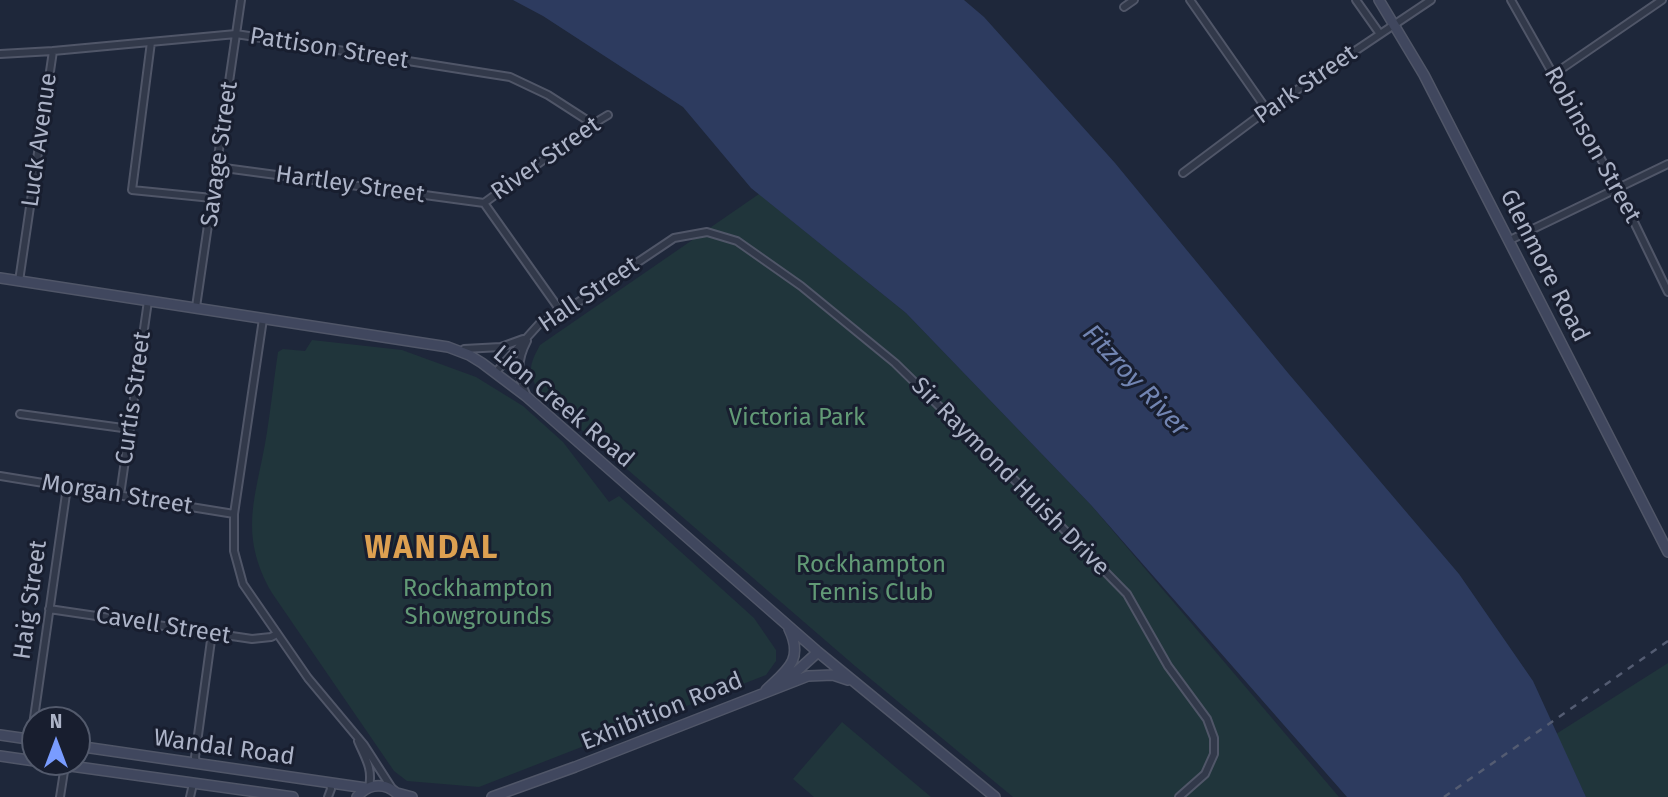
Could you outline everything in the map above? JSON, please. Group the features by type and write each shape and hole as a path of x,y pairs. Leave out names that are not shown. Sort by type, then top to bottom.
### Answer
{"street":[{"name":"Savage Street","path":"196,307 241,0"},
{"path":"1124,7 1134,0"},
{"path":"1190,0 1267,110"},
{"path":"1356,0 1380,34"},
{"name":"Glenmore Road","path":"1379,0 1424,75 1668,552"},
{"name":"Park Street","path":"1183,173 1267,110 1431,0"},
{"name":"Robinson Street","path":"1511,0 1618,189 1668,292"},
{"path":"1554,74 1662,0"},
{"name":"Pattison Street","path":"53,51 236,34 510,78 548,95 593,124"},
{"path":"150,42 132,190 212,198"},
{"name":"Luck Avenue","path":"0,54 53,51 19,281"},
{"name":"River Street","path":"484,204 593,124 608,116"},
{"path":"1510,240 1668,164"},
{"name":"Hartley Street","path":"217,167 484,204"},
{"path":"484,204 562,313"},
{"name":"Hall Street","path":"495,373 540,323 562,313 674,238 694,233"},
{"name":"Sir Raymond Huish Drive","path":"694,233 717,233 737,241 801,286 891,359 1123,589 1168,666 1207,719 1214,738 1213,754 1205,774 1179,797"},
{"name":"Lion Creek Road","path":"0,278 448,347 461,352 527,397 818,652 995,797"},
{"name":"Curtis Street","path":"120,495 148,301"},
{"path":"264,319 234,514 232,538 238,572 249,594 308,678 356,736 396,793 412,797"},
{"path":"461,352 464,349 501,347 529,337"},
{"path":"527,397 518,372 520,355 529,337"},
{"path":"20,414 130,429"},
{"name":"Morgan Street","path":"0,476 234,514"},
{"name":"Haig Street","path":"37,706 67,487"},
{"name":"Cavell Street","path":"49,608 252,639 277,634"},
{"name":"Exhibition Road","path":"762,694 793,661 795,643 786,624"},
{"path":"190,797 212,633"},
{"name":"Exhibition Road","path":"762,694 797,671 818,652"},
{"name":"Exhibition Road","path":"492,797 814,675 833,675 854,681"},
{"path":"0,734 21,737"},
{"path":"356,736 371,776 368,787 357,797"},
{"name":"Wandal Road","path":"91,748 330,783 368,787 382,785 396,793"},
{"path":"0,756 21,759"},
{"name":"Exhibition Road","path":"509,797 575,767"},
{"name":"Wandal Road","path":"91,768 293,797"},
{"path":"61,797 64,776"},
{"path":"328,797 330,783"}],"green space":[{"name":"Victoria Park","path":"759,194 906,313 1091,505 1339,797 1013,797 855,666 540,394 531,370 540,345"},
{"name":"Rockhampton Showgrounds","path":"312,340 402,350 476,377 523,406 563,442 609,502 619,496 754,618 776,650 776,661 766,675 479,787 407,781 394,771 272,593 255,551 252,532 255,495 278,352 283,349 305,351"},
{"path":"1668,663 1668,797 1586,797 1556,734"},
{"path":"842,722 931,797 814,797 793,779"}],"water":[{"name":"Fitzroy River","path":"513,0 964,0 984,17 1115,163 1288,373 1459,574 1533,681 1586,797 1347,797 1091,505 906,313 751,188 683,107 543,16"}],"railway":[{"path":"1444,797 1668,641"}],"district":[{"name":"WANDAL","path":"432,549"}],"park label":[{"name":"Rockhampton Tennis Club","path":"871,579"}]}
